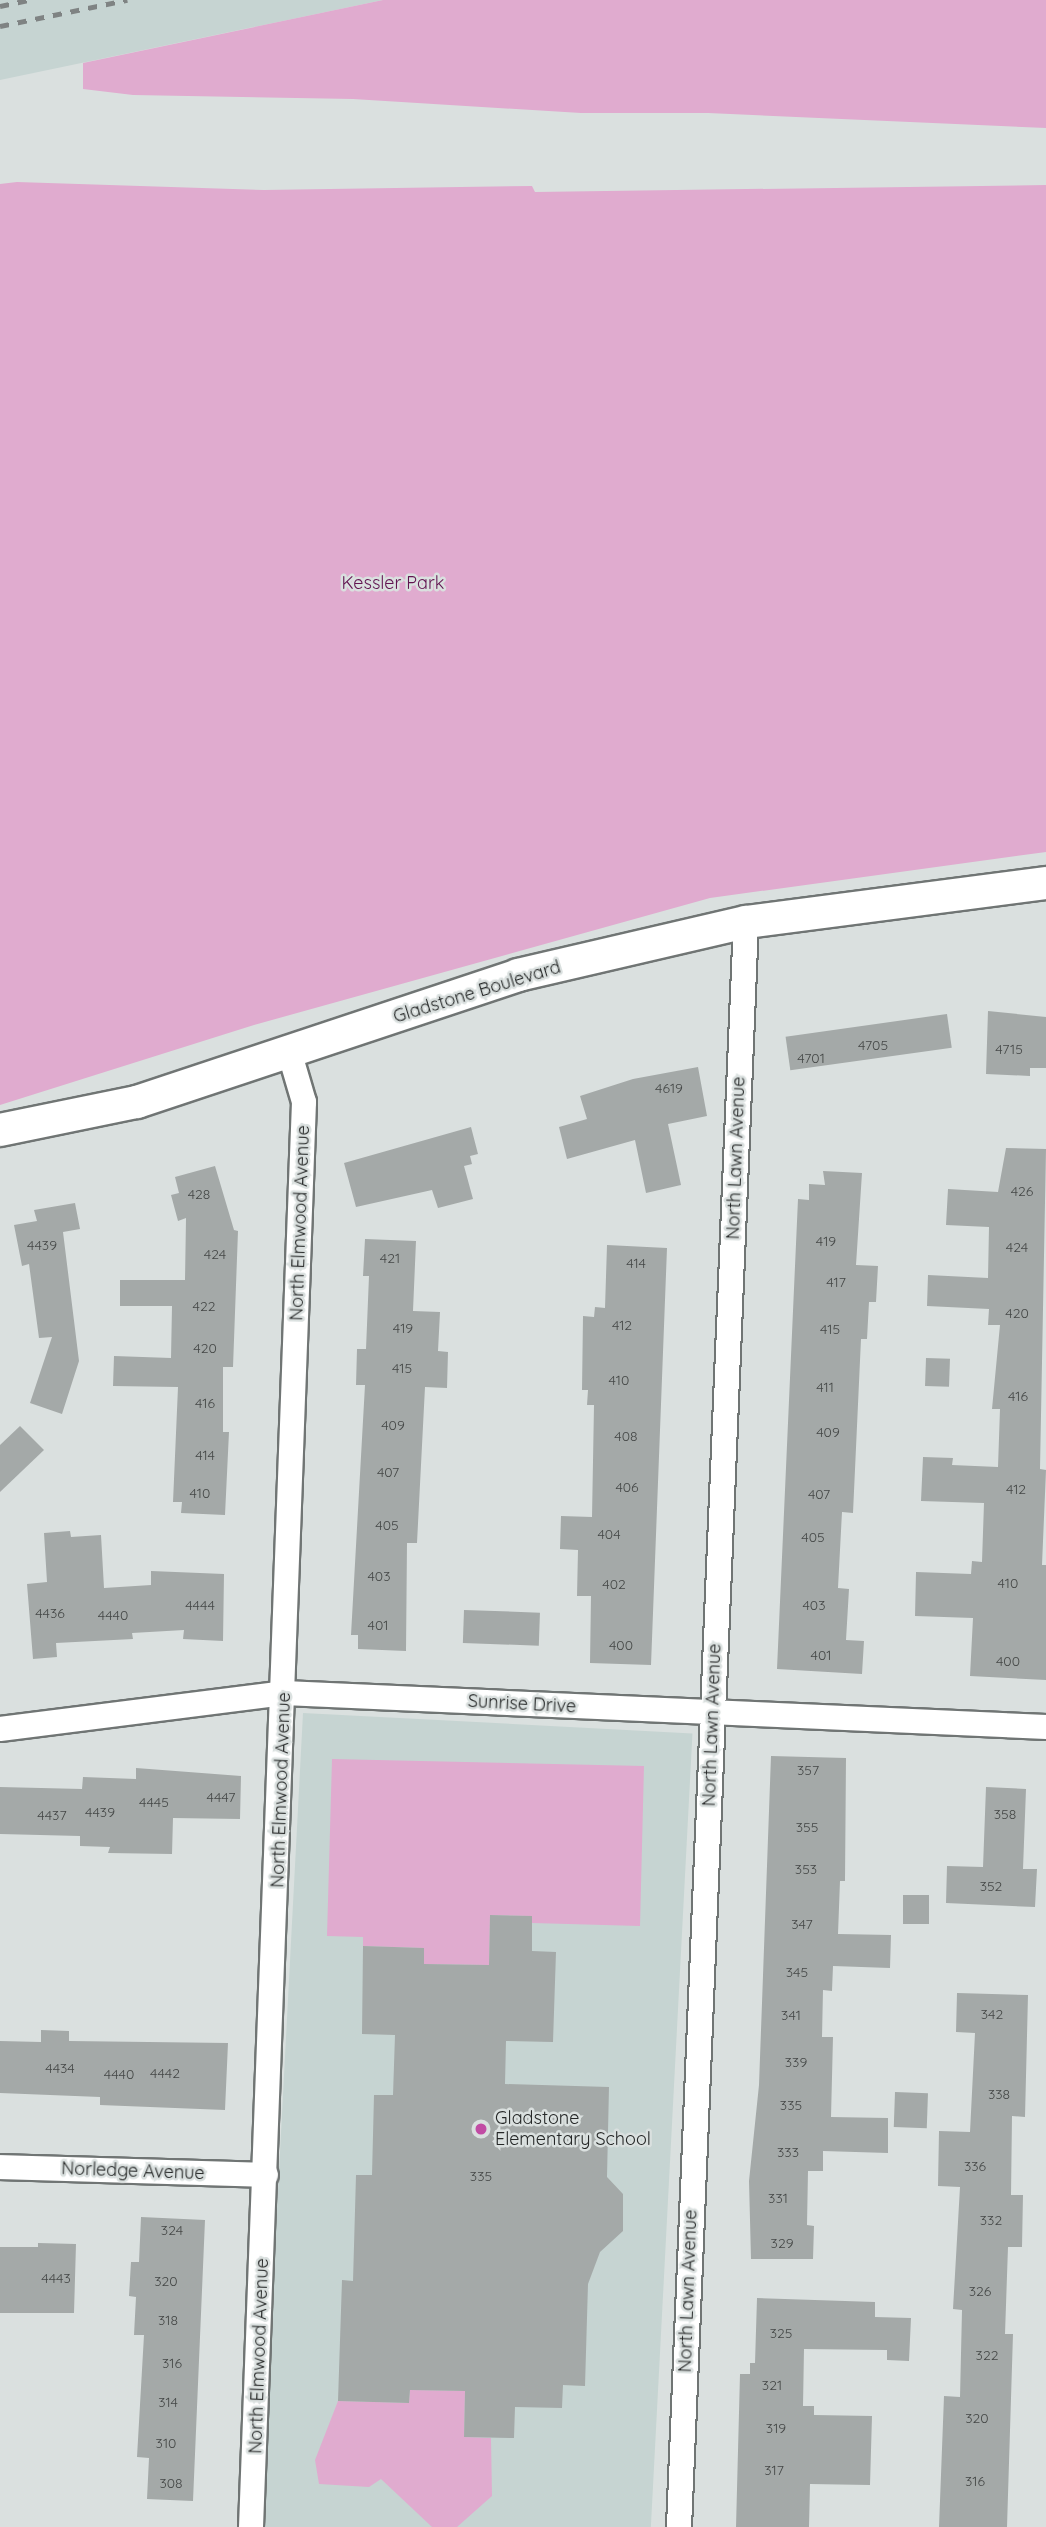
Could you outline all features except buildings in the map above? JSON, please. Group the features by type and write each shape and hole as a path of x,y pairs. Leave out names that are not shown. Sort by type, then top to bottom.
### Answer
{"street":[{"name":"Gladstone Boulevard","path":"0,1130 137,1101 289,1054 518,975 746,922 1046,883"},
{"name":"North Lawn Avenue","path":"678,2527 746,922"},
{"name":"North Elmwood Avenue","path":"251,2527 304,1102 289,1054"},
{"name":"Sunrise Drive","path":"0,1730 284,1693 1046,1727"},
{"name":"Norledge Avenue","path":"0,2167 266,2175"}],"shaded area":[{"path":"0,0 383,0 0,80"},
{"name":"Gladstone Elementary School","path":"303,1713 692,1733 651,2527 260,2527"}],"green space":[{"path":"383,0 1046,0 1046,128 708,113 581,113 353,99 133,95 83,89 83,63"},
{"name":"Kessler Park","path":"17,182 264,190 532,186 535,192 1046,185 1046,852 710,898 254,1025 0,1105 0,184"},
{"path":"332,1759 644,1766 640,1926 532,1923 532,1916 490,1915 489,1965 424,1964 424,1948 363,1946 363,1937 327,1936"},
{"path":"410,2390 465,2391 464,2437 491,2438 492,2496 457,2527 432,2527 381,2479 369,2487 319,2484 315,2460 338,2401 409,2403"}],"railway":[{"path":"0,6 28,0"},
{"path":"0,26 127,0"}],"place":[{"name":"Gladstone Elementary School","path":"481,2129"}]}
